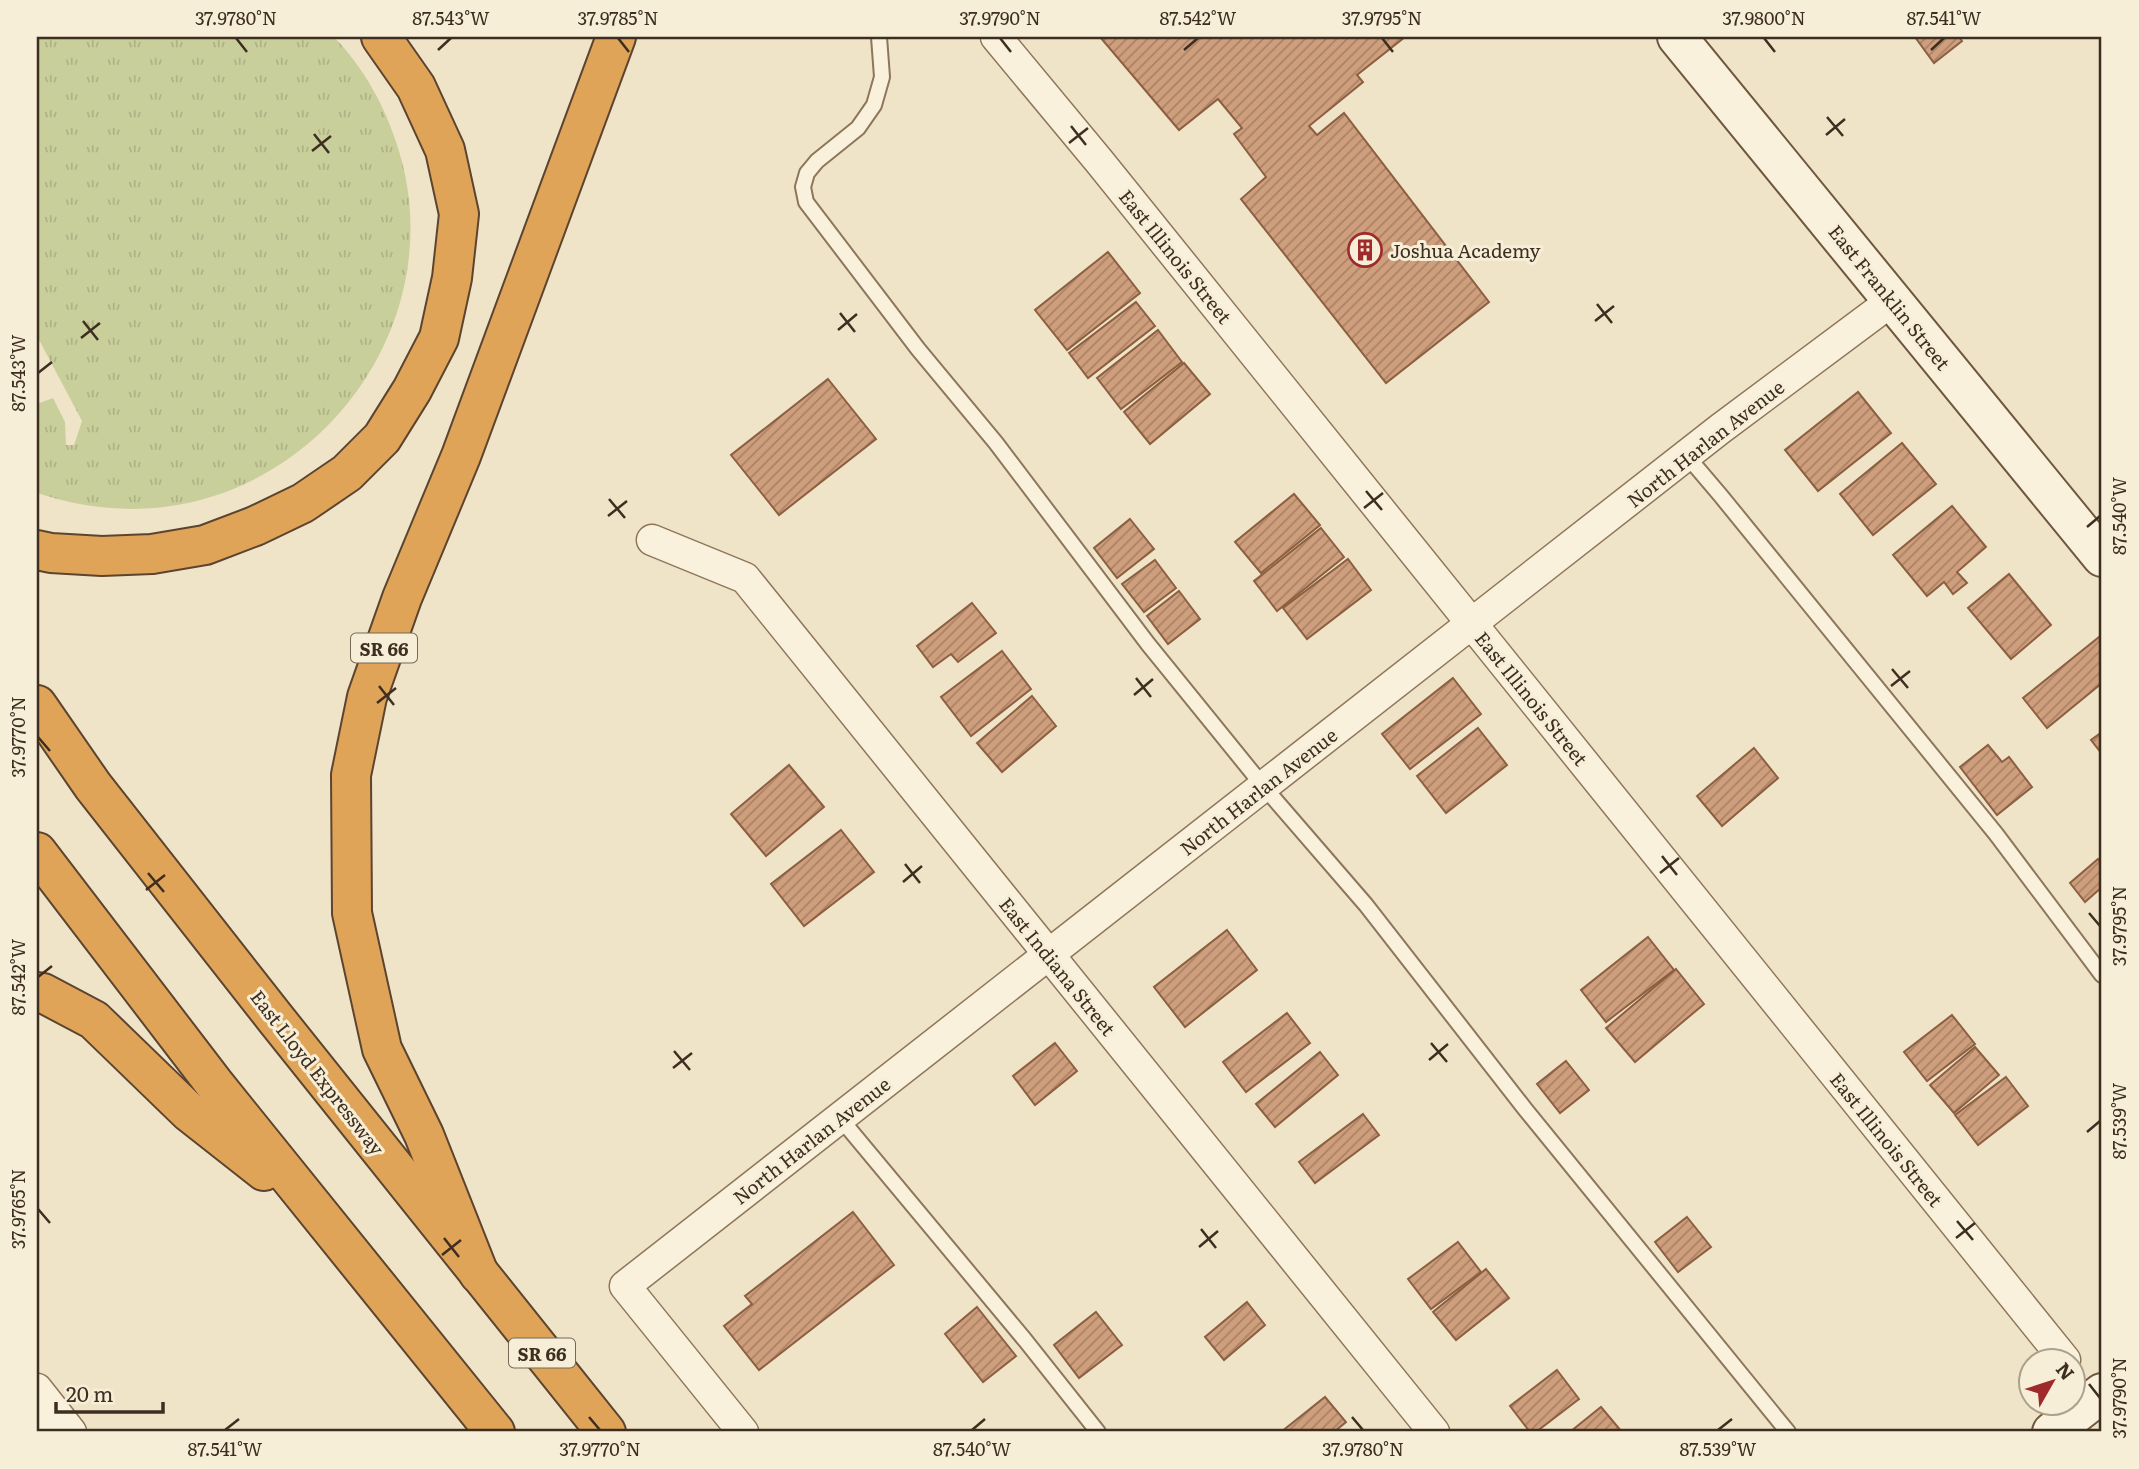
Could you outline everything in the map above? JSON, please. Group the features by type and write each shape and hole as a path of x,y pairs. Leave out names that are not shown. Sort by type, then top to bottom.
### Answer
{"highway":[{"path":"37,550 102,556 152,554 205,545 255,526 303,503 346,473 382,438 412,390 439,338 452,278 459,214 445,150 416,87 381,37"},
{"name":"SR 66","path":"479,1274 424,1135 382,1049 352,913 351,775 367,697 402,598 461,456 616,37"},
{"name":"East Lloyd Expressway","path":"37,705 102,797 606,1432"},
{"path":"37,852 166,1023 495,1432"},
{"path":"37,992 93,1020 189,1112 316,1212"}],"street":[{"name":"East Illinois Street","path":"996,37 1099,161 2054,1346"},
{"name":"East Franklin Street","path":"1677,37 2102,557"},
{"name":"North Harlan Avenue","path":"743,1432 625,1286 1687,456 1893,300"},
{"name":"East Indiana Street","path":"652,540 745,578 1434,1432"},
{"path":"37,1389 55,1426"},
{"path":"2052,1432 2093,1392"}],"lane":[{"path":"879,37 882,77 874,105 858,128 817,161 807,173 803,187 806,202 918,349 996,443 1148,644 1264,787 1366,905 1525,1109 1788,1432"},
{"path":"1687,456 1996,834 2102,975"},
{"path":"840,1118 1098,1432"}],"green space":[{"path":"37,37 334,37 365,76 381,104 399,151 410,209 408,266 394,321 370,372 336,417 293,455 244,484 188,503 130,509 74,503 37,493 37,404 53,398 65,422 66,445 74,445 82,421 37,336"}],"building":[{"name":"Joshua Academy","path":"1100,37 1405,37 1357,75 1363,82 1309,126 1317,135 1344,113 1489,302 1386,383 1241,199 1266,177 1234,134 1242,128 1218,99 1179,130"},
{"path":"1915,37 1959,37 1962,41 1934,63"},
{"path":"1108,252 1140,293 1067,350 1035,310"},
{"path":"1136,302 1155,326 1088,378 1069,353"},
{"path":"1158,330 1182,362 1121,409 1097,378"},
{"path":"1184,363 1210,394 1150,444 1124,412"},
{"path":"828,379 876,439 779,515 731,455"},
{"path":"1858,392 1891,433 1818,491 1785,450"},
{"path":"1902,443 1936,484 1873,535 1840,494"},
{"path":"1294,494 1320,525 1261,573 1235,542"},
{"path":"1952,506 1986,547 1957,572 1967,583 1953,594 1944,582 1927,596 1893,555"},
{"path":"1130,519 1154,549 1117,578 1094,548"},
{"path":"1321,528 1344,557 1277,611 1254,581"},
{"path":"1348,559 1371,590 1307,639 1283,608"},
{"path":"1155,560 1176,588 1144,612 1122,584"},
{"path":"2009,574 2051,625 2011,659 1968,608"},
{"path":"1179,591 1200,619 1168,644 1147,616"},
{"path":"972,603 996,633 958,662 951,654 933,667 917,646"},
{"path":"2099,637 2102,642 2102,683 2047,728 2023,698"},
{"path":"1002,651 1031,689 971,736 941,697"},
{"path":"1453,678 1481,714 1410,769 1382,734"},
{"path":"1032,696 1056,726 1002,772 977,743"},
{"path":"1478,728 1507,765 1446,813 1417,776"},
{"path":"2102,732 2102,754 2091,740"},
{"path":"1988,745 2002,762 2009,757 2032,787 1997,815 1960,767"},
{"path":"1754,748 1778,778 1722,826 1697,796"},
{"path":"789,765 824,807 766,856 731,814"},
{"path":"841,830 874,872 804,926 771,884"},
{"path":"2098,859 2102,864 2102,887 2085,902 2070,883"},
{"path":"1227,930 1257,970 1185,1027 1154,987"},
{"path":"1648,937 1674,970 1606,1022 1581,990"},
{"path":"1676,969 1704,1004 1635,1062 1606,1028"},
{"path":"1287,1013 1310,1043 1246,1092 1223,1062"},
{"path":"1952,1015 1975,1044 1927,1081 1904,1052"},
{"path":"1055,1043 1077,1071 1035,1105 1013,1076"},
{"path":"1975,1047 1999,1075 1954,1113 1930,1085"},
{"path":"1320,1052 1338,1075 1275,1127 1256,1104"},
{"path":"1566,1061 1589,1090 1560,1113 1537,1084"},
{"path":"2006,1077 2028,1106 1978,1145 1955,1115"},
{"path":"1363,1114 1379,1135 1315,1183 1299,1162"},
{"path":"853,1212 894,1265 759,1370 724,1326 752,1304 745,1296"},
{"path":"1687,1217 1711,1247 1678,1272 1655,1242"},
{"path":"1458,1242 1481,1272 1431,1309 1408,1279"},
{"path":"1486,1269 1509,1298 1456,1340 1433,1312"},
{"path":"1247,1302 1265,1325 1224,1360 1205,1337"},
{"path":"977,1307 1016,1356 983,1382 945,1334"},
{"path":"1096,1312 1122,1345 1079,1378 1054,1345"},
{"path":"1557,1370 1579,1399 1536,1432 1530,1432 1510,1406"},
{"path":"1325,1397 1346,1422 1334,1432 1281,1432"},
{"path":"1601,1407 1622,1432 1571,1431"}],"place":[{"name":"Joshua Academy","path":"1365,250"}]}
